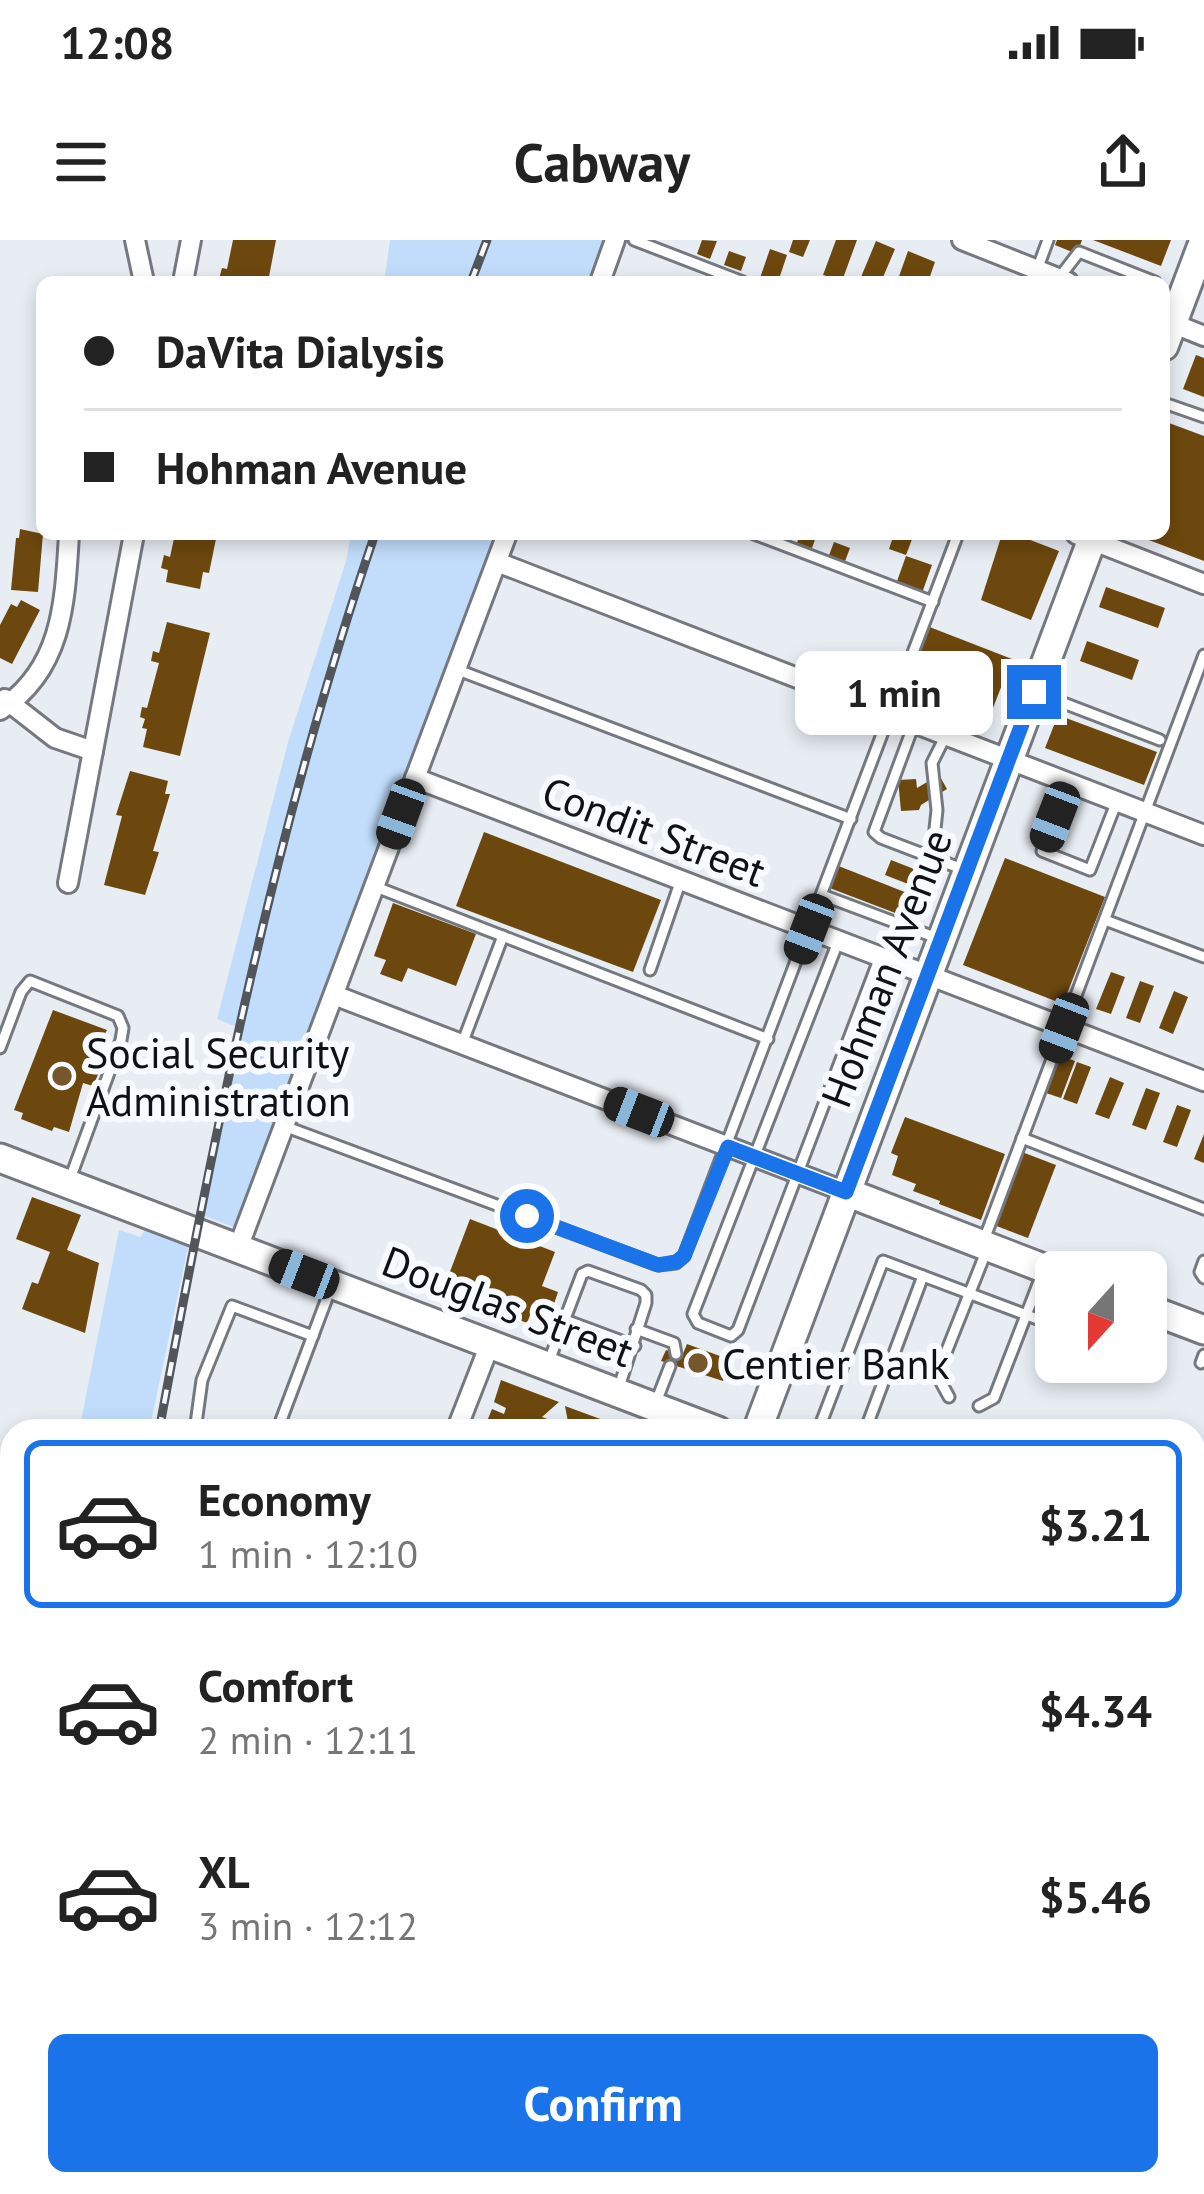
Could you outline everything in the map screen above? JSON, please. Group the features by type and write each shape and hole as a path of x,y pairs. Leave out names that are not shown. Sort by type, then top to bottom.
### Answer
{"street":[{"path":"136,240 143,276"},
{"path":"184,276 191,240"},
{"path":"602,276 615,240"},
{"path":"962,240 1053,276"},
{"path":"1174,290 1204,240"},
{"path":"1170,330 1204,336"},
{"path":"68,540 59,634 36,676 4,703 44,731 92,751"},
{"path":"68,883 133,540"},
{"path":"238,1248 505,540"},
{"name":"Hohman Avenue","path":"761,1419 1009,760 1086,540"},
{"path":"1097,540 1204,584"},
{"path":"497,562 1204,835"},
{"name":"Condit Street","path":"415,778 1204,1082"},
{"path":"334,995 1035,1265"},
{"name":"Douglas Street","path":"0,1158 686,1419"},
{"path":"1167,1319 1204,1330"},
{"path":"461,1419 490,1344"}],"lane":[{"path":"634,240 727,276"},
{"path":"1037,270 1048,240"},
{"path":"1065,276 1079,252 1140,276"},
{"path":"1170,405 1204,417"},
{"path":"770,540 932,602"},
{"path":"284,1126 658,1265 684,1256 956,540"},
{"path":"949,1397 937,1375 1204,656"},
{"path":"456,669 851,819"},
{"path":"1034,692 1160,740"},
{"path":"915,723 874,832 968,871"},
{"path":"932,857 937,810 932,763 946,736"},
{"path":"1069,782 1042,851 1090,871 1118,801"},
{"path":"650,970 681,880"},
{"path":"374,886 768,1039"},
{"path":"822,895 942,940"},
{"path":"1105,920 1204,957"},
{"path":"462,1045 502,936"},
{"path":"838,940 693,1314 698,1323 731,1336 738,1330 880,957"},
{"path":"0,1048 20,992 30,981 118,1016 121,1040 68,1184"},
{"path":"1022,1138 1204,1208"},
{"path":"823,1419 883,1261 1035,1318"},
{"path":"1204,1262 1200,1272 1204,1278"},
{"path":"548,1366 582,1274 588,1271 646,1295 635,1346 617,1393"},
{"path":"869,1419 923,1276"},
{"path":"282,1419 332,1284"},
{"path":"979,1406 994,1398 1035,1298"},
{"path":"197,1419 202,1380 232,1306 313,1336"},
{"path":"565,1320 635,1346"},
{"path":"636,1329 674,1343 676,1354"},
{"path":"655,1407 670,1366"}],"shaded area":[{"path":"390,240 615,240 601,276 385,276"},
{"path":"350,540 503,540 244,1231 202,1215 239,1028 217,1019 288,742"},
{"path":"146,1226 189,1243 152,1419 81,1419 119,1230 141,1237"}],"building":[{"path":"233,240 276,240 269,276 220,276 222,268 227,269"},
{"path":"702,240 717,241 710,259 697,254"},
{"path":"793,240 810,240 803,257 789,252"},
{"path":"836,240 857,240 844,276 823,275"},
{"path":"1057,240 1082,240 1077,254 1055,245"},
{"path":"1093,240 1171,240 1161,266"},
{"path":"876,241 895,249 884,276 861,276"},
{"path":"770,249 787,255 780,276 761,276"},
{"path":"729,251 746,257 741,271 724,265"},
{"path":"908,251 935,262 930,276 899,276"},
{"path":"1196,355 1204,358 1204,397 1183,389"},
{"path":"1170,423 1204,436 1204,561 1149,540 1170,540"},
{"path":"20,529 36,532 36,540 42,540 38,592 11,590"},
{"path":"174,540 216,540 209,573 203,572 200,589 166,582 168,570 161,568 164,555 170,557"},
{"path":"798,540 815,540 812,548"},
{"path":"892,540 912,540 906,555 889,549"},
{"path":"1000,540 1031,540 1059,551 1031,620 981,600"},
{"path":"834,542 850,548 844,564 828,558"},
{"path":"906,556 932,565 922,593 896,584"},
{"path":"1106,587 1165,608 1158,628 1099,607"},
{"path":"21,600 40,610 12,664 0,658 0,625 11,604 17,607"},
{"path":"167,622 210,633 180,756 143,747 147,729 142,728 145,719 140,717 142,707 147,708 159,663 151,661 153,651 159,653"},
{"path":"927,626 1012,659 986,726 901,693"},
{"path":"1087,641 1139,660 1132,680 1080,661"},
{"path":"1058,715 1157,752 1144,785 1045,748"},
{"path":"130,771 168,781 165,794 170,794 145,895 104,885 122,816 116,815"},
{"path":"939,775 947,789 919,810 901,811 898,780 916,779 917,788"},
{"path":"484,832 661,900 633,972 456,906"},
{"path":"1005,858 1105,897 1063,1004 963,965"},
{"path":"891,860 932,876 926,891 885,875"},
{"path":"836,865 925,900 918,917 911,919 827,887"},
{"path":"393,903 476,934 456,986 408,968 402,982 380,974 386,960 374,956"},
{"path":"1111,972 1125,977 1111,1014 1096,1009"},
{"path":"1140,981 1154,986 1140,1023 1126,1018"},
{"path":"1174,991 1188,997 1173,1034 1159,1028"},
{"name":"Social Security Administration","path":"53,1010 107,1030 89,1066 100,1070 93,1086 83,1083 69,1132 21,1119 23,1113 14,1110"},
{"path":"1061,1056 1075,1061 1061,1098 1046,1093"},
{"path":"1077,1062 1091,1067 1077,1104 1063,1099"},
{"path":"1110,1077 1124,1083 1109,1119 1095,1114"},
{"path":"1146,1088 1160,1093 1146,1130 1132,1125"},
{"path":"1177,1105 1191,1110 1177,1147 1163,1142"},
{"path":"905,1117 1005,1154 981,1220 913,1191 916,1184 892,1175 898,1156 891,1153"},
{"path":"1204,1134 1204,1163 1194,1159"},
{"path":"1022,1152 1056,1165 1028,1238 994,1225"},
{"path":"32,1197 81,1215 67,1250 99,1263 85,1333 22,1309 50,1252 16,1239"},
{"path":"470,1219 555,1252 542,1286 558,1292 553,1307 536,1300 527,1323 443,1290"},
{"name":"Centier Bank","path":"687,1344 731,1360 723,1381 661,1361 666,1350 682,1356"},
{"path":"501,1380 559,1402 542,1417 547,1419 488,1419 492,1409 504,1414 506,1408 494,1402"},
{"path":"565,1406 600,1419 567,1419"}],"railway":[{"path":"473,276 487,240"},
{"path":"161,1419 250,978 307,755 373,540"}],"place":[{"name":"Social Security Administration","path":"62,1076"},
{"name":"Centier Bank","path":"698,1363"}],"route":[{"path":"527,1216 669,1265 684,1256 728,1147 846,1192 1034,692"}]}
